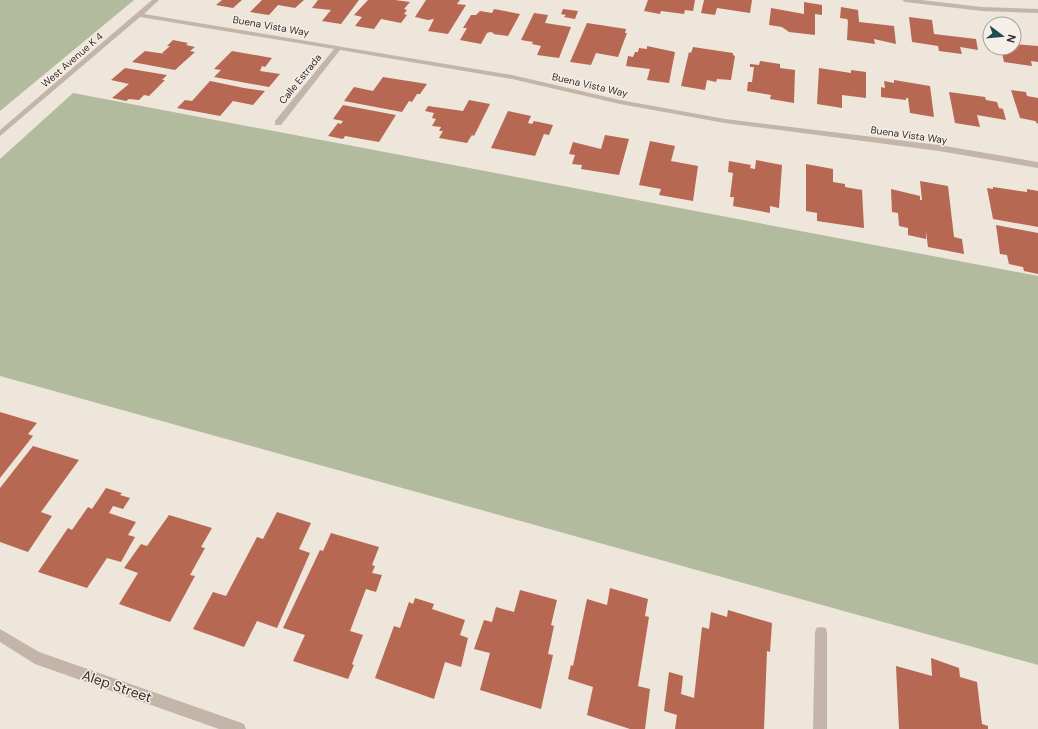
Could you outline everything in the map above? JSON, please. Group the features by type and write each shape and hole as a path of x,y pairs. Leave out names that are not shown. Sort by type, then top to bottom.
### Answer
{"street":[{"name":"West Avenue K 4","path":"0,134 156,0"},
{"path":"905,0 982,9 1038,11"},
{"name":"Buena Vista Way","path":"140,14 512,77 620,102 725,121 939,148 1038,165"},
{"name":"Calle Estrada","path":"278,123 338,48"},
{"path":"820,729 821,633"},
{"name":"Alep Street","path":"0,635 35,657 239,729"}],"green space":[{"path":"0,0 134,0 0,111"},
{"path":"73,93 1038,276 1038,665 0,376 0,159"}],"building":[{"path":"222,0 242,0 233,8 216,5"},
{"path":"262,0 304,0 295,8 278,5 269,15 250,12"},
{"path":"318,0 359,0 341,24 322,21 331,10 312,8"},
{"path":"368,0 395,0 410,2 404,9 407,10 404,14 407,15 401,23 381,19 374,29 355,26 362,17 354,15"},
{"path":"426,0 460,0 457,4 466,5 448,34 428,31 434,19 428,20 415,17"},
{"path":"648,0 695,0 693,11 685,10 684,14 661,11 660,14 644,11"},
{"path":"704,0 752,0 750,13 717,8 715,15 701,13"},
{"path":"804,2 822,5 822,15 815,14 815,35 789,32 782,27 769,25 771,8 804,14"},
{"path":"841,7 858,10 859,22 894,26 896,44 874,39 875,44 847,40 848,21 847,19 840,18"},
{"path":"494,9 520,14 508,36 493,34 494,33 490,32 487,33 481,44 460,40 467,28 463,28 471,15 476,15 480,11 492,13"},
{"path":"563,9 578,11 575,19 564,17 566,15 561,14"},
{"path":"534,13 548,15 545,23 571,27 559,58 537,55 541,46 532,44 533,42 521,40"},
{"path":"909,17 932,20 934,34 976,39 978,50 960,47 962,54 939,51 938,46 912,42"},
{"path":"587,23 626,29 625,33 627,33 618,57 596,53 591,65 570,62"},
{"path":"173,40 188,43 186,45 195,47 190,51 195,52 175,70 132,62 145,51 166,54 162,53 170,46 167,46"},
{"path":"1022,45 1038,46 1038,62 1031,61 1032,66 1004,62 1003,56 1022,56"},
{"path":"647,46 675,52 669,83 647,80 650,69 626,66 628,56 633,57 635,52 638,52 639,48 647,49"},
{"path":"693,47 733,53 735,56 731,80 717,79 716,82 707,80 705,90 681,86 689,52 691,53"},
{"path":"232,51 272,58 265,67 262,66 260,71 280,74 269,87 214,77 221,70 214,69"},
{"path":"760,61 780,64 780,68 795,70 794,103 770,99 771,95 747,91 748,82 752,82 754,67 750,67 750,64 759,65"},
{"path":"125,68 167,75 162,80 165,80 149,96 144,95 139,100 129,99 126,101 112,98 129,84 111,80"},
{"path":"819,68 851,73 851,70 866,72 866,98 842,95 842,108 817,104"},
{"path":"383,77 427,84 420,94 417,94 412,102 409,101 402,112 344,101 354,87 373,91"},
{"path":"894,80 930,86 934,117 910,113 908,98 906,98 906,100 881,97 881,87 885,88 884,81 894,83"},
{"path":"210,81 265,91 253,105 233,101 220,116 177,108 185,100 192,101"},
{"path":"1011,90 1026,92 1027,96 1038,98 1038,124 1035,121 1020,118"},
{"path":"949,92 985,97 986,100 997,102 999,108 1003,109 1006,120 977,115 980,127 955,123"},
{"path":"469,100 490,104 474,136 472,135 467,143 439,138 443,131 439,131 441,127 432,126 436,119 432,118 434,113 425,111 428,106 463,111"},
{"path":"343,105 396,115 379,142 345,136 343,139 328,136 338,123 341,124 343,121 333,119"},
{"path":"508,111 531,116 528,123 532,124 534,121 553,125 549,135 544,134 535,156 491,148"},
{"path":"605,135 629,139 619,175 581,169 582,165 572,164 575,155 569,154 573,142 601,149"},
{"path":"650,141 675,146 671,161 698,166 693,201 659,195 661,189 639,185"},
{"path":"756,160 782,165 779,208 770,206 770,213 733,206 734,197 730,197 733,173 728,172 729,161 751,165 750,168 755,169"},
{"path":"806,164 833,169 833,182 845,184 845,187 862,190 864,228 817,221 817,213 806,211"},
{"path":"920,181 948,186 954,237 962,239 964,254 928,247 926,232 926,239 908,235 908,228 899,226 898,213 892,212 891,189 920,196 920,200 922,200"},
{"path":"993,187 1027,192 1027,189 1038,191 1038,227 993,219 987,188 993,189"},
{"path":"996,225 1038,233 1038,274 1024,271 1023,267 1009,264 1007,255 1000,254"},
{"path":"0,412 37,423 28,434 33,436 0,478"},
{"path":"33,446 79,460 41,512 52,516 28,552 0,542 0,488"},
{"path":"106,488 122,493 120,495 130,498 123,509 113,506 109,513 136,522 128,535 135,537 121,562 107,558 87,588 38,572 68,528 72,530 88,507 92,509"},
{"path":"277,512 311,523 299,549 310,553 277,628 257,621 244,647 193,629 213,592 226,596 257,537 263,539"},
{"path":"169,515 212,528 201,547 205,548 190,575 195,576 170,622 119,604 138,573 124,568 141,544 147,546"},
{"path":"331,533 379,547 372,565 375,566 372,573 382,575 376,592 366,589 350,631 363,635 348,679 293,661 305,635 283,628 320,550 323,551"},
{"path":"610,588 648,599 645,616 649,617 638,686 650,689 645,729 630,729 587,715 593,687 568,679 571,665 573,666 587,599 607,605"},
{"path":"520,590 557,600 551,625 554,626 548,654 553,655 541,709 480,690 490,653 474,649 484,620 492,622 496,607 514,612"},
{"path":"415,598 434,604 432,609 465,620 460,635 468,638 461,667 445,662 434,699 375,678 394,626 400,628 409,602 413,604"},
{"path":"728,610 772,623 770,652 767,651 764,729 675,729 677,715 664,711 669,672 683,676 681,694 694,698 702,627 709,629 711,612 727,617"},
{"path":"931,658 959,668 960,677 977,682 982,724 988,726 988,729 899,729 896,666 932,676"}]}
